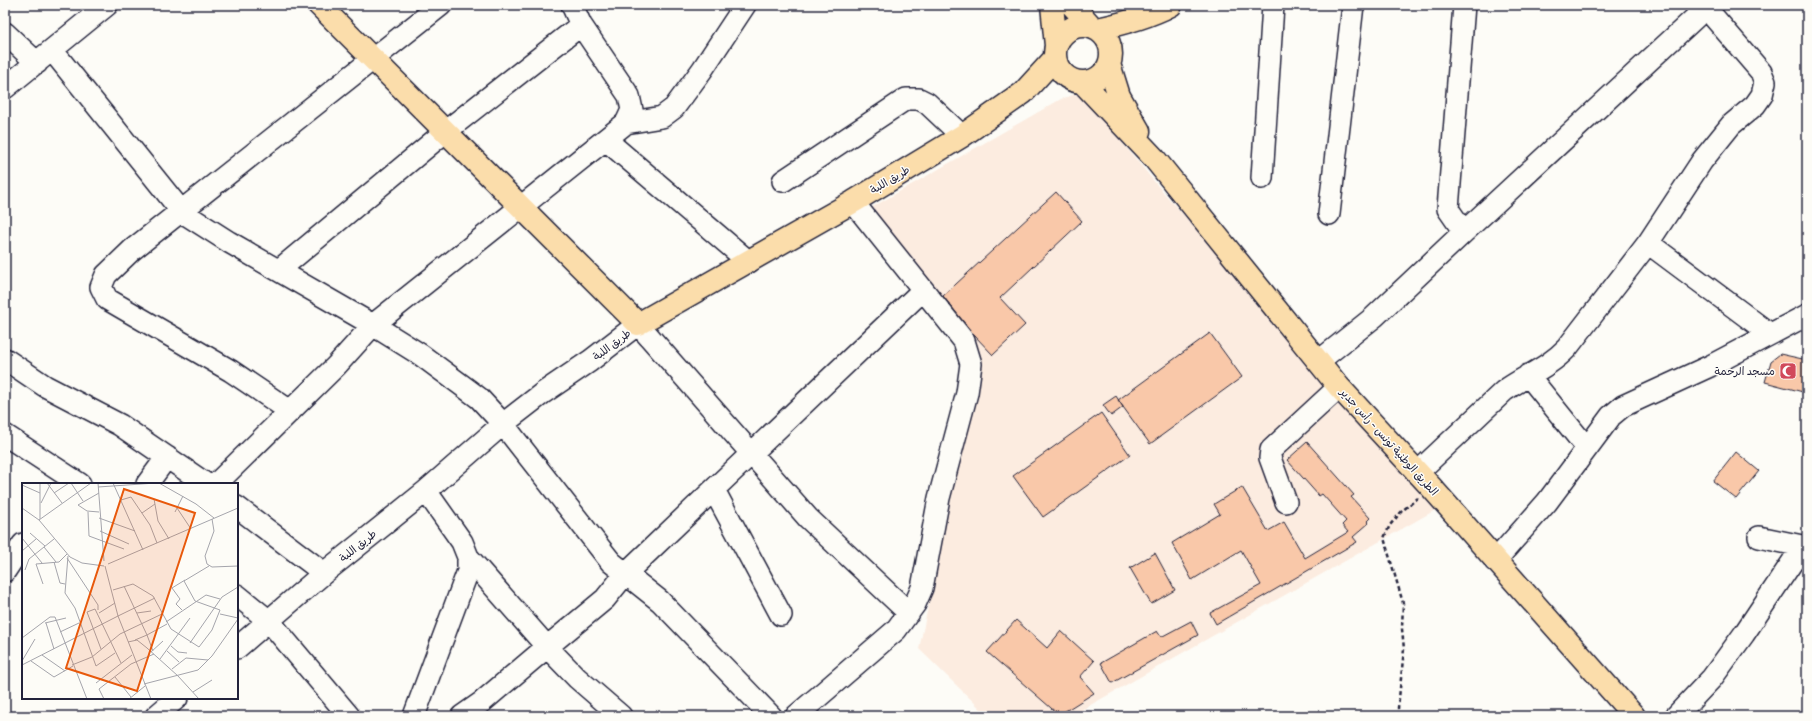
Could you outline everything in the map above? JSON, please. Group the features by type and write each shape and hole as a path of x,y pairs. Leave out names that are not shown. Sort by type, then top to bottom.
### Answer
{"main road":[{"path":"1052,5 1065,66"},
{"path":"1072,5 1094,28 1103,34 1108,41 1110,60"},
{"path":"321,6 638,324"},
{"path":"1165,8 1124,40 1101,75 1089,81 1065,66 1059,38 1065,31 1082,25 1094,28 1119,24 1165,8"},
{"name":"الطريق الوطنية تونس - رأس جدير","path":"1110,60 1120,96 1154,158"},
{"name":"طريق اللبة","path":"638,324 854,202 962,136 1022,93 1065,66"},
{"name":"الطريق الوطنية تونس - رأس جدير","path":"1065,66 1154,158 1339,387 1634,716"}],"street":[{"path":"5,88 107,5"},
{"path":"290,411 231,371 107,299 101,287 106,275 132,250 182,212 441,5"},
{"path":"217,483 336,366 373,325 626,123 632,110 629,96 581,25 572,5"},
{"path":"626,123 662,117 674,108 702,70 745,5"},
{"path":"1262,178 1273,5"},
{"path":"1329,214 1353,5"},
{"path":"1464,5 1448,209 1464,232"},
{"path":"1319,361 1374,317 1708,6 1761,72 1765,82 1762,95 1756,105 1731,125 1702,161 1648,243 1566,348 1557,358 1504,391 1424,480"},
{"path":"279,270 446,131 581,25"},
{"path":"5,33 44,56 182,212 229,242 373,325 421,355 452,376 479,398 503,424 592,540 611,562 676,616 771,716"},
{"path":"783,181 906,98 919,99 927,103 962,136"},
{"path":"606,140 749,262"},
{"path":"796,716 896,630 909,613 922,588 939,498 967,393 971,364 964,341 854,202"},
{"path":"1648,243 1770,334"},
{"path":"462,716 482,702 605,599 626,573 923,290"},
{"path":"1495,561 1547,502 1586,447 1611,416 1623,406 1710,366 1807,315"},
{"path":"638,324 808,518 909,613"},
{"name":"طريق اللبة","path":"238,647 324,573 426,491 503,424 638,324"},
{"path":"5,359 45,386 120,425 205,483"},
{"path":"1528,375 1586,447"},
{"path":"1286,502 1270,458 1271,450 1339,387"},
{"path":"5,435 69,481"},
{"path":"148,483 167,457"},
{"path":"714,490 781,615"},
{"path":"426,491 458,537 468,557 547,647 577,678 621,716"},
{"path":"238,508 324,573"},
{"path":"1676,716 1712,678 1805,547 1759,537"},
{"path":"5,571 22,546"},
{"path":"414,716 468,571 468,557"},
{"path":"238,596 269,621 349,716"},
{"path":"156,716 176,699"}],"path":[{"path":"1399,716 1398,708 1404,649 1402,629 1403,603 1384,538 1390,526 1424,480"}],"shaded area":[{"path":"1082,94 1163,192 1446,504 1071,716 988,716 919,649 975,385 975,365 869,209 1061,99"}],"building":[{"path":"1056,192 1082,221 1000,298 1025,325 993,355 974,335 943,296"},
{"path":"1210,333 1242,377 1150,444 1118,400"},
{"name":"مسجد الرحمة","path":"1780,354 1807,360 1807,380 1803,392 1765,382 1771,361"},
{"path":"1116,396 1123,407 1111,416 1103,405"},
{"path":"1101,413 1130,455 1043,517 1013,476"},
{"path":"1307,442 1354,495 1351,497 1370,518 1367,521 1369,523 1353,537 1357,542 1216,624 1210,613 1261,585 1241,550 1192,580 1172,543 1220,514 1214,504 1242,487 1268,531 1284,522 1305,558 1348,532 1342,525 1346,521 1322,494 1319,496 1287,460"},
{"path":"1736,452 1759,471 1736,499 1713,481"},
{"path":"1155,553 1175,590 1151,604 1130,568"},
{"path":"1016,620 1047,648 1061,631 1094,661 1080,677 1094,693 1059,715 987,652"},
{"path":"1191,621 1198,635 1112,683 1101,663 1157,631 1161,637"}],"place":[{"name":"مسجد الرحمة","path":"1788,371"}]}
